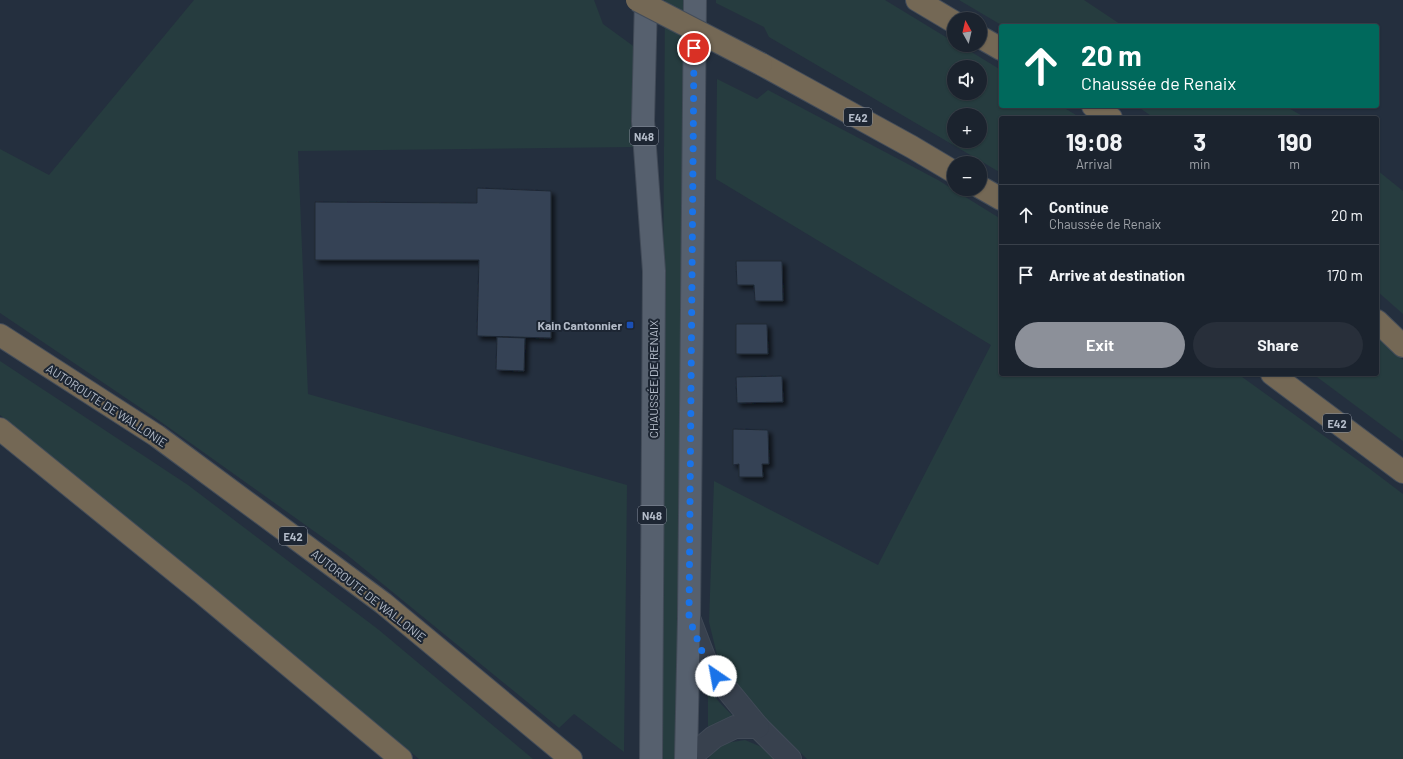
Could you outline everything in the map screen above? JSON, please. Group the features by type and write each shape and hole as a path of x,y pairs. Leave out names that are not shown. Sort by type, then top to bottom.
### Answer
{"highway":[{"name":"E42","path":"637,0 761,64 947,168"},
{"path":"917,0 947,18"},
{"path":"987,41 999,49"},
{"path":"1096,108 1108,116"},
{"path":"987,191 999,199"},
{"path":"1379,323 1403,346"},
{"name":"AUTOROUTE DE WALLONIE","path":"0,334 157,436 383,603 571,759"},
{"name":"E42","path":"1275,376 1403,472"},
{"path":"0,429 202,593 401,759"}],"main road":[{"name":"CHAUSSÉE DE RENAIX","path":"646,0 643,121 654,271 651,759"},
{"path":"687,759 695,0"}],"street":[{"path":"689,618 707,664 758,727 790,759"},
{"path":"687,759 714,737 735,727 758,727"}],"green space":[{"path":"194,0 594,0 603,24 636,48 634,147 298,151 308,394 627,485 624,752 574,714 559,728 346,554 154,417 0,313 0,149 49,175"},
{"path":"665,0 687,0 679,759 660,759"},
{"path":"716,0 885,0 947,38 947,52 971,52 985,60 947,60 947,100 987,100 987,61 999,69 999,108 1064,108 1078,116 999,116 999,172 987,165 987,156 972,156 958,148 987,148 987,108 947,108 947,141 769,37 764,27 716,3"},
{"path":"959,0 1084,0 1120,24 1000,24 987,17 987,12 979,12"},
{"path":"717,79 757,99 768,90 938,180 947,186 947,196 964,196 999,218 999,376 1241,376 1403,494 1403,759 807,759 756,709 719,663 709,622 714,481 878,565 991,345 716,179"},
{"path":"1140,108 1288,108 1302,116 1151,116"},
{"path":"1379,172 1403,191 1403,314 1379,293"},
{"path":"1379,338 1403,360 1403,441 1316,376 1379,376"},
{"path":"0,361 188,485 379,630 533,759 419,759 0,415"},
{"path":"708,688 734,717 708,727"},
{"path":"745,740 764,748 774,759 709,759 710,755 725,743"}],"building":[{"path":"477,188 551,191 551,338 477,336 479,260 315,260 315,202 477,203"},
{"path":"736,261 782,261 783,301 755,301 754,285 737,285"},
{"path":"736,324 767,324 768,354 736,354"},
{"path":"497,337 525,338 524,371 496,370"},
{"path":"782,376 783,402 737,403 736,377"},
{"path":"733,429 768,430 769,464 762,464 763,477 739,477 739,464 733,465"}],"place":[{"name":"Kain Cantonnier","path":"630,325"}],"route":[{"path":"694,48 689,618 707,664 716,676"}]}
